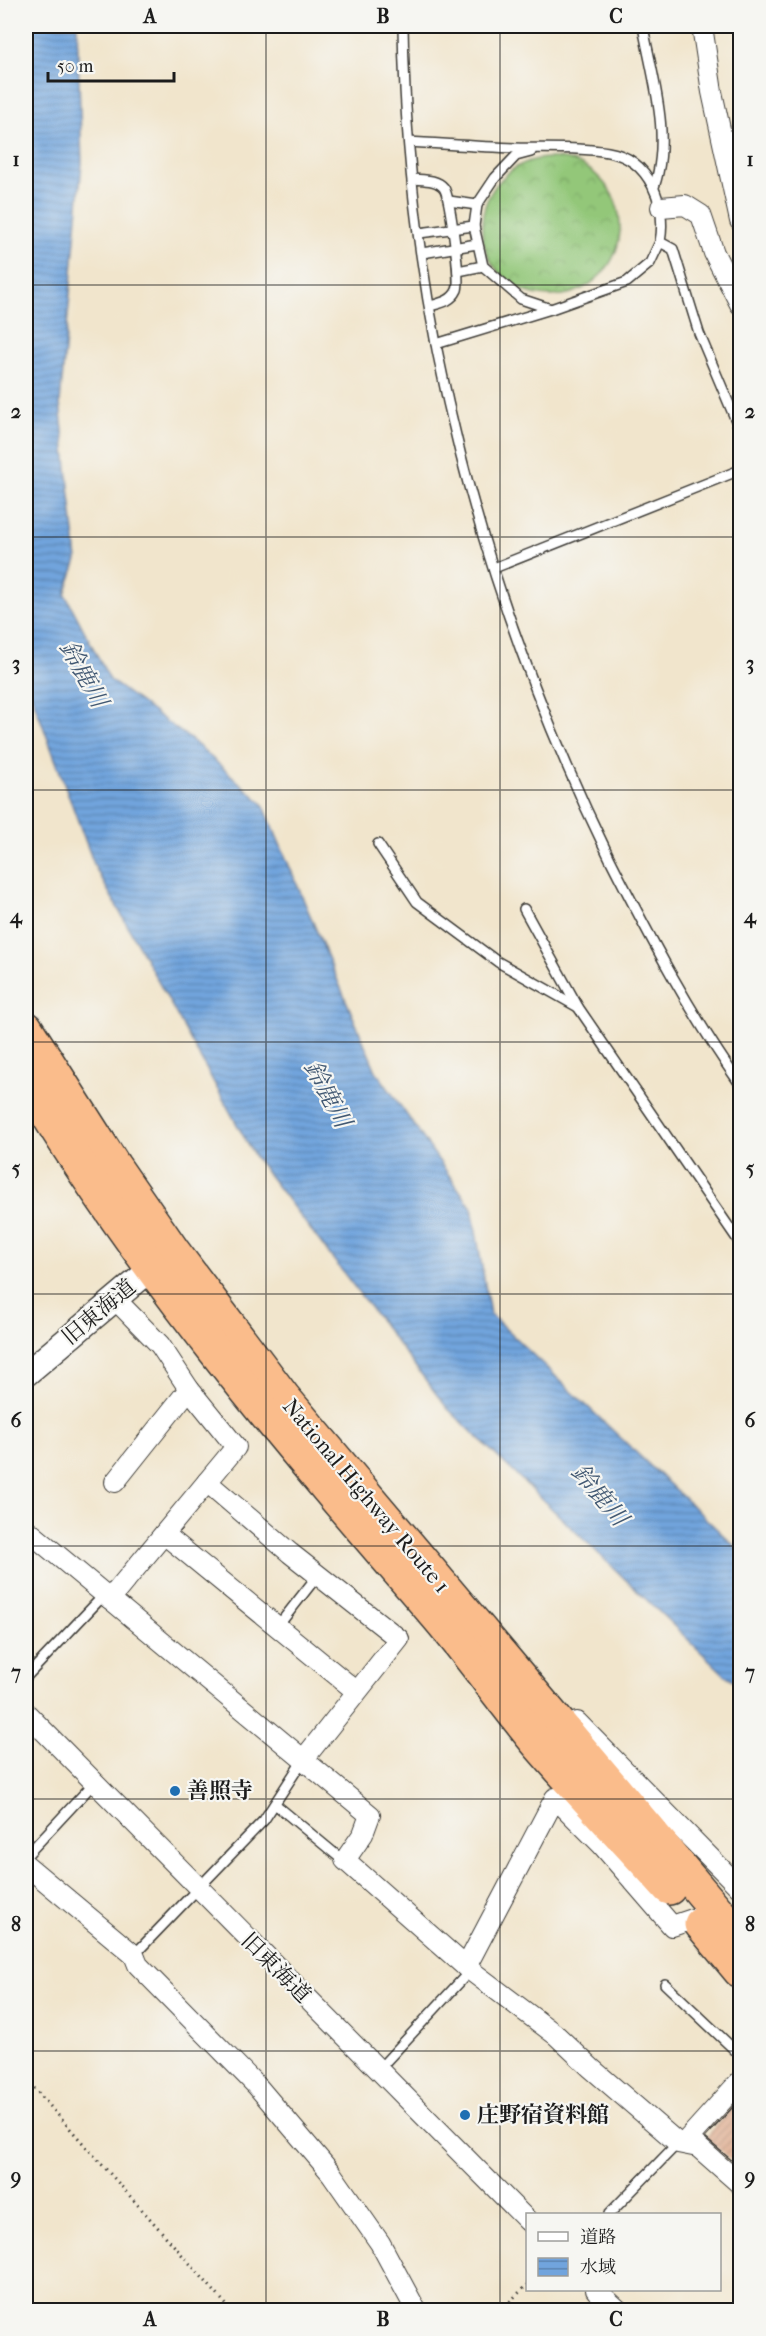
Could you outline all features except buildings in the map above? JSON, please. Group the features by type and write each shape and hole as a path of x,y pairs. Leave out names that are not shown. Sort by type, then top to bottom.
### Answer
{"highway":[{"name":"National Highway Route 1","path":"26,1028 114,1166 162,1260 284,1398 741,1938"},
{"name":"National Highway Route 1","path":"26,1079 162,1260 251,1397 439,1618 539,1745 741,1971"}],"street":[{"path":"702,26 712,92 741,221"},
{"path":"661,207 685,205 701,215 714,254 741,304"},
{"name":"旧東海道","path":"26,1374 162,1260"},
{"path":"107,1597 164,1534 236,1447 189,1389 160,1345 115,1299"},
{"path":"115,1482 189,1389"},
{"path":"207,1482 399,1639 303,1760"},
{"path":"26,1529 370,1815 363,1834 345,1860 468,1969 556,2035 591,2068 681,2142 698,2147 741,2184"},
{"path":"164,1534 356,1691"},
{"path":"444,1589 741,1888"},
{"name":"旧東海道","path":"26,1713 526,2219"},
{"path":"468,1969 555,1798 602,1845 672,1926 696,1918"},
{"path":"26,1865 134,1955 138,1965 257,2086 330,2173 380,2243 416,2310"},
{"path":"681,2142 740,2081"},
{"path":"598,2291 618,2310"}],"lane":[{"path":"403,26 404,82 409,142 419,233 436,344 464,473 494,568 548,722 588,812 676,982 741,1084"},
{"path":"643,26 662,128 661,168 654,187"},
{"path":"409,142 609,152 642,171 654,187 661,207 663,225 660,242 650,263 627,282 551,309 436,344"},
{"path":"539,149 516,156 495,178 477,205 474,226 483,266 521,299 551,309"},
{"path":"413,179 432,180 443,187 449,201 456,248 458,288 451,299 430,306"},
{"path":"449,201 477,205"},
{"path":"419,233 474,226"},
{"path":"660,242 673,249 699,333 741,430"},
{"path":"422,253 477,244"},
{"path":"458,272 483,266"},
{"path":"494,568 741,470"},
{"path":"378,844 417,902 498,962 578,1007"},
{"path":"524,909 578,1007 741,1243"},
{"path":"278,1626 318,1575"},
{"path":"26,1677 107,1597"},
{"path":"134,1955 264,1820 303,1760"},
{"path":"26,1856 94,1783"},
{"path":"275,1804 345,1860"},
{"path":"378,2070 468,1969"},
{"path":"665,1984 741,2055"},
{"path":"610,2213 681,2142"}],"path":[{"path":"26,2079 231,2310"},
{"path":"501,2310 526,2286"}],"green space":[{"path":"551,158 577,163 600,178 615,201 620,227 615,253 600,276 577,291 551,296 525,291 502,276 487,253 482,227 487,201 502,178 525,163"}],"water":[{"name":"鈴鹿川","path":"26,26 77,26 82,163 60,403 77,560 65,594 110,680 193,741 263,804 376,1071 472,1208 490,1314 740,1551 740,1685 728,1678 447,1408 255,1157 95,867 26,680"}],"place":[{"name":"善照寺","path":"175,1791"},
{"name":"庄野宿資料館","path":"465,2115"}]}
